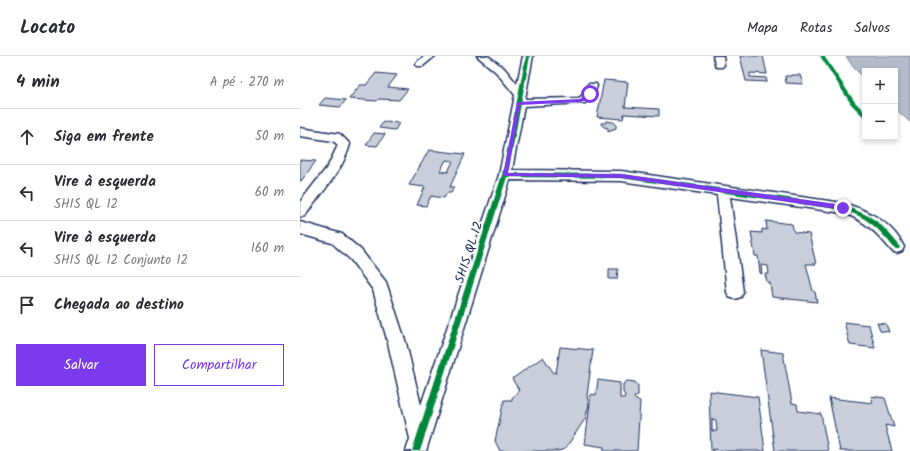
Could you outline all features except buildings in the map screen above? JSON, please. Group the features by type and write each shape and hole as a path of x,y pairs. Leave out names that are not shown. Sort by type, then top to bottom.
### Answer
{"street":[{"path":"420,64 430,56"},
{"path":"482,56 500,70 519,99 581,101 587,98 590,94 592,86"},
{"name":"SHIS QL 12","path":"418,445 505,175 528,56"},
{"path":"300,132 336,137 344,144 343,149 334,164 300,212"},
{"path":"505,175 621,176 723,192 843,208 868,216 881,228 897,248"},
{"path":"723,192 735,292"},
{"path":"300,228 336,238 356,255 380,287 397,343 418,445"}],"water":[{"path":"846,56 910,56 910,122 898,112 898,68 862,68 862,76 853,67"}],"cycle path":[{"path":"416,451 505,175 528,56"},
{"path":"822,56 853,103 862,112"},
{"path":"505,175 621,176 843,208 861,214 874,222 885,232 897,247"}],"route":[{"path":"590,94 587,98 581,101 518,103 505,175 621,176 723,192 843,208"}]}
